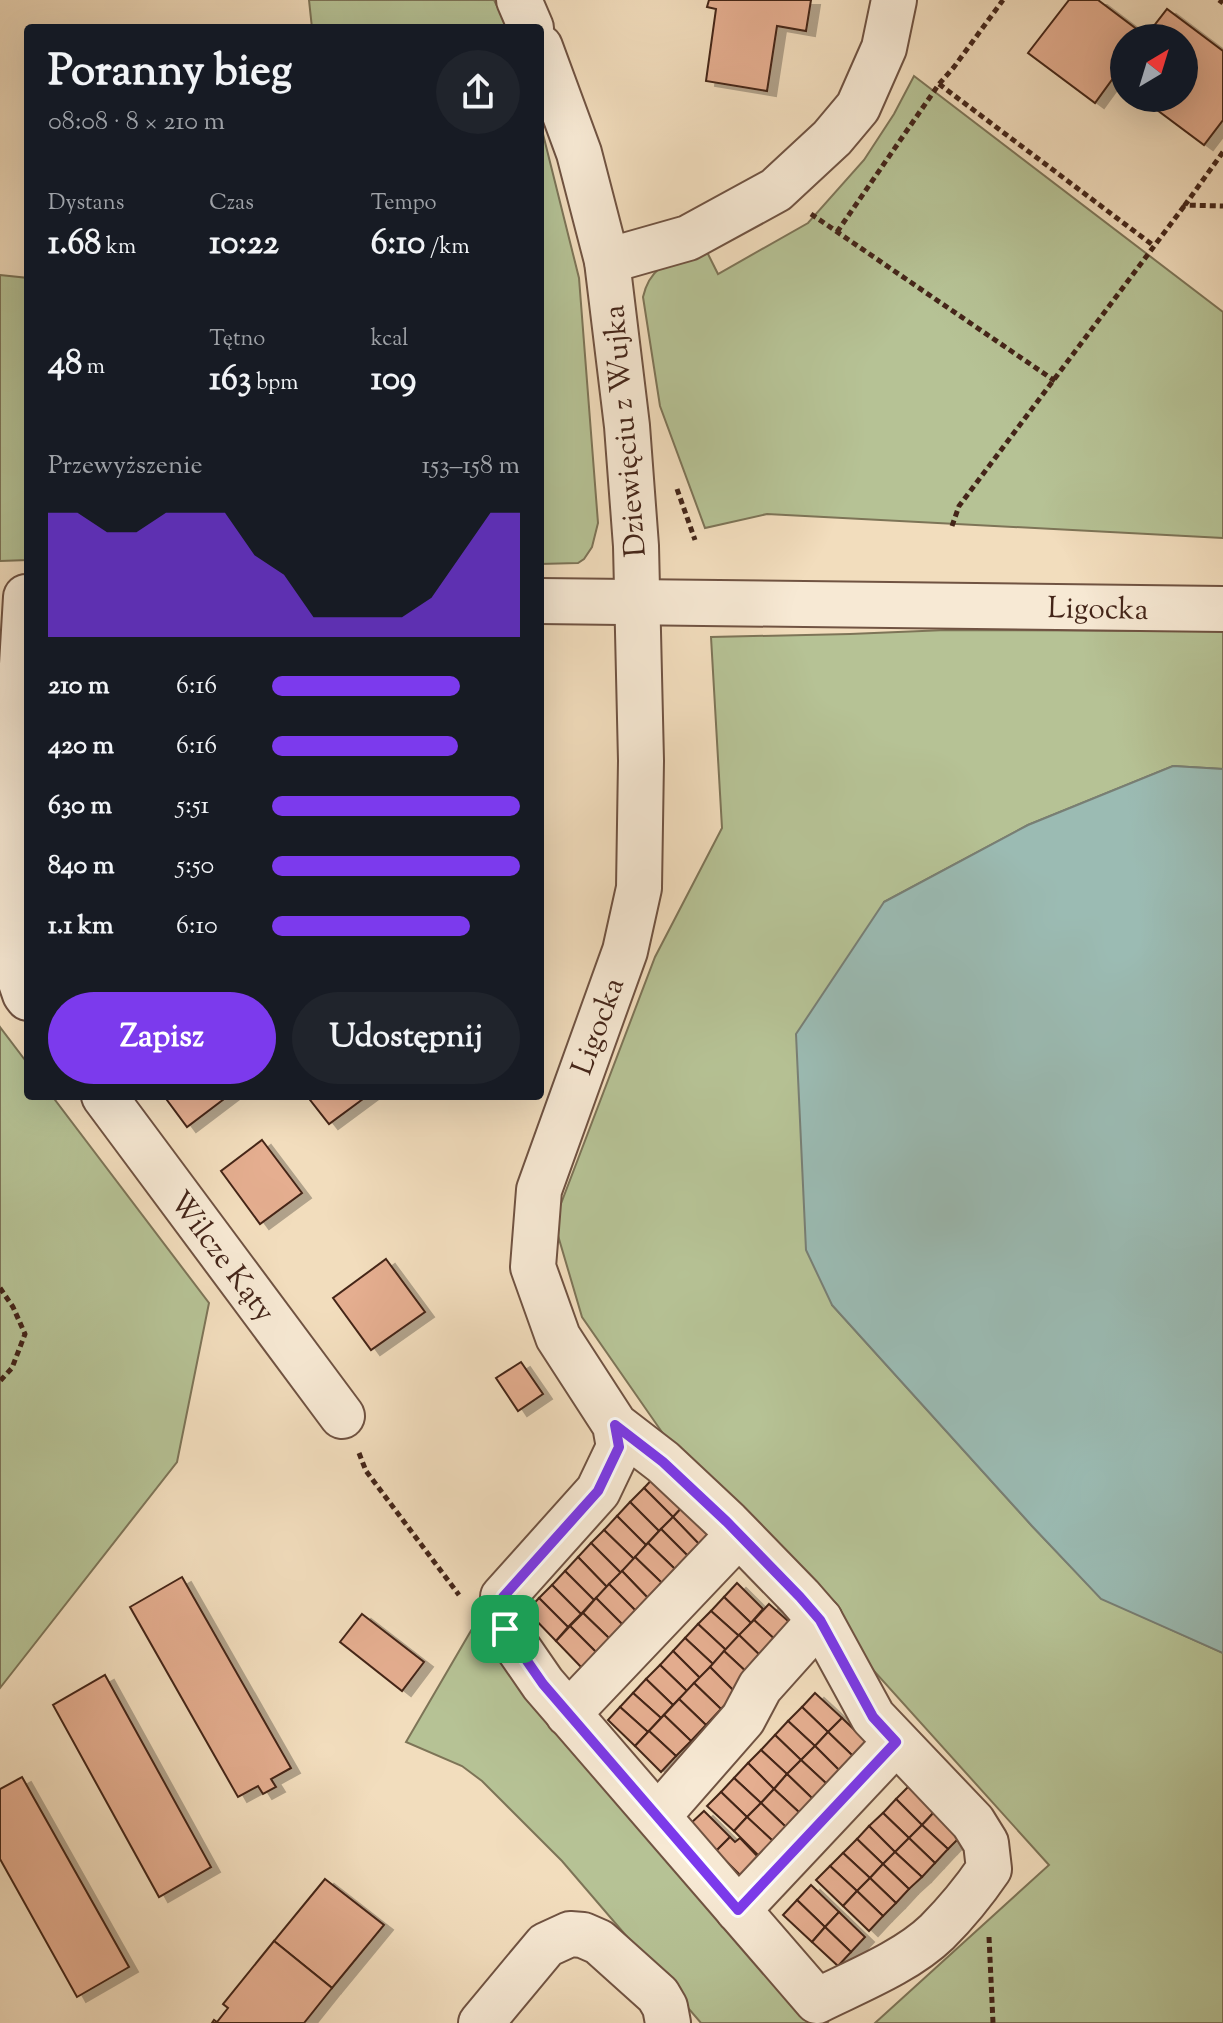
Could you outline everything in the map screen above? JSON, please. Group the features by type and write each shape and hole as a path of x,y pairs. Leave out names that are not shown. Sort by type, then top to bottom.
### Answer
{"street":[{"path":"519,0 529,24"},
{"name":"Dziewięciu z Wujka","path":"607,261 688,238 776,190 832,138 858,107 884,48 894,0"},
{"name":"Dziewięciu z Wujka","path":"544,58 579,153 607,261 627,426 637,602"},
{"path":"18,597 8,901 9,948 24,991"},
{"name":"Ligocka","path":"544,601 1223,609"},
{"name":"Ligocka","path":"637,602 641,761 639,888 625,951 539,1190 533,1267 558,1337 615,1425 663,1462 820,1620 873,1717 973,1822 986,1843 989,1869 935,1934 895,1962 817,2001 738,1910"},
{"name":"Wilcze Kąty","path":"107,1100 342,1416"},
{"path":"615,1425 619,1447 598,1491 503,1597 505,1629 543,1684 738,1910 896,1742"},
{"path":"568,1714 738,1535"},
{"path":"658,1816 743,1719 760,1687 820,1620"},
{"path":"481,2023 546,1945 570,1934 583,1935 599,1942 658,1995 665,2007 668,2023"}],"path":[{"path":"837,232 939,84 1003,0"},
{"path":"939,84 1154,246"},
{"path":"952,526 959,506 1223,152"},
{"path":"776,190 1055,381"},
{"path":"1185,205 1223,206"},
{"path":"0,1288 25,1334 12,1368 0,1381"},
{"path":"342,1416 366,1471 482,1626 505,1629"},
{"path":"988,1935 993,2023"}],"green space":[{"path":"309,0 494,0 506,24 312,24"},
{"path":"914,76 1223,312 1223,538 767,514 705,528 660,406 643,297 647,285 666,264 705,248 718,274 808,223 864,160"},
{"path":"544,138 579,278 598,523 592,547 578,563 544,564"},
{"path":"0,275 24,278 24,560 0,561"},
{"path":"946,630 1223,631 1223,769 1173,766 1028,825 884,902 832,1305 1101,1598 1223,1653 1223,2023 875,2023 1049,1865 673,1448 582,1317 554,1222 655,957 722,828 711,637"},
{"path":"0,1027 24,1059 24,1100 55,1100 209,1303 177,1462 0,1688"},
{"path":"472,1629 828,2023 701,2023 562,1861 482,1781 462,1766 406,1742"}],"water":[{"path":"1173,766 1223,769 1223,1653 1101,1599 832,1305 806,1250 796,1034 884,902 1028,825"}],"building":[{"path":"709,0 811,0 806,31 777,26 767,91 706,81 716,9 707,7"},
{"path":"1069,0 1098,0 1130,24 1110,24 1110,82 1095,103 1028,53"},
{"path":"1167,9 1187,24 1155,24"},
{"path":"1198,32 1223,51 1223,120 1204,145 1160,112 1198,112"},
{"path":"167,1100 223,1100 187,1127"},
{"path":"310,1100 362,1100 329,1124"},
{"path":"262,1140 302,1193 260,1224 221,1171"},
{"path":"386,1259 425,1312 371,1350 333,1298"},
{"path":"521,1362 543,1394 518,1411 496,1378"},
{"path":"657,1474 686,1503 673,1517 644,1488"},
{"path":"644,1488 673,1517 659,1531 630,1502"},
{"path":"630,1502 659,1531 646,1545 617,1516"},
{"path":"686,1503 713,1529 699,1544 673,1517"},
{"path":"617,1516 646,1545 634,1559 604,1530"},
{"path":"673,1517 699,1544 688,1556 661,1529"},
{"path":"661,1529 688,1556 675,1569 648,1543"},
{"path":"604,1530 634,1559 621,1573 591,1543"},
{"path":"591,1543 621,1573 607,1587 578,1557"},
{"path":"648,1543 675,1569 662,1583 635,1557"},
{"path":"578,1557 607,1587 594,1600 565,1571"},
{"path":"635,1557 662,1583 648,1598 622,1571"},
{"path":"565,1571 594,1600 581,1614 552,1585"},
{"path":"622,1571 648,1598 636,1611 609,1584"},
{"path":"182,1577 291,1768 271,1779 276,1787 263,1794 258,1786 238,1797 130,1607"},
{"path":"737,1583 763,1609 751,1623 724,1597"},
{"path":"609,1584 636,1611 623,1625 596,1598"},
{"path":"552,1585 581,1614 568,1627 539,1598"},
{"path":"724,1597 751,1623 739,1636 711,1611"},
{"path":"539,1598 568,1627 556,1641 527,1611"},
{"path":"596,1598 623,1625 610,1639 583,1613"},
{"path":"769,1604 797,1629 781,1645 754,1620"},
{"path":"711,1611 739,1636 726,1650 698,1624"},
{"path":"583,1613 610,1639 597,1653 570,1626"},
{"path":"362,1614 424,1662 402,1691 340,1642"},
{"path":"754,1620 781,1645 766,1661 739,1635"},
{"path":"698,1624 726,1650 713,1664 685,1638"},
{"path":"570,1626 597,1653 582,1668 556,1641"},
{"path":"739,1635 766,1661 752,1677 724,1651"},
{"path":"685,1638 713,1664 700,1678 673,1651"},
{"path":"673,1651 700,1678 687,1691 660,1665"},
{"path":"724,1651 752,1677 736,1693 710,1667"},
{"path":"660,1665 687,1691 673,1705 646,1679"},
{"path":"710,1667 736,1693 721,1709 694,1683"},
{"path":"105,1675 211,1867 159,1897 53,1705"},
{"path":"646,1679 673,1705 661,1718 633,1693"},
{"path":"694,1683 721,1709 706,1725 679,1699"},
{"path":"633,1693 661,1718 648,1732 620,1707"},
{"path":"815,1693 842,1718 828,1732 802,1707"},
{"path":"679,1699 706,1725 691,1741 664,1715"},
{"path":"620,1707 648,1732 635,1746 608,1720"},
{"path":"802,1707 828,1732 815,1746 788,1721"},
{"path":"664,1715 691,1741 676,1756 649,1731"},
{"path":"842,1718 868,1743 854,1757 828,1732"},
{"path":"788,1721 815,1746 801,1760 775,1735"},
{"path":"649,1731 676,1756 661,1772 635,1746"},
{"path":"828,1732 854,1757 841,1772 815,1746"},
{"path":"775,1735 801,1760 787,1774 761,1750"},
{"path":"815,1746 841,1772 828,1785 801,1760"},
{"path":"761,1750 787,1774 774,1789 748,1763"},
{"path":"801,1760 828,1785 814,1800 787,1774"},
{"path":"748,1763 774,1789 761,1803 734,1778"},
{"path":"787,1774 814,1800 801,1814 774,1789"},
{"path":"22,1777 129,1967 77,1997 0,1859 0,1789"},
{"path":"734,1778 761,1803 747,1817 721,1792"},
{"path":"910,1785 936,1810 922,1825 896,1799"},
{"path":"774,1789 801,1814 787,1828 761,1803"},
{"path":"721,1792 747,1817 734,1831 707,1806"},
{"path":"896,1799 922,1825 909,1838 883,1813"},
{"path":"761,1803 787,1828 774,1842 747,1817"},
{"path":"936,1810 962,1835 948,1849 922,1825"},
{"path":"704,1811 730,1837 716,1851 690,1824"},
{"path":"883,1813 909,1838 895,1852 869,1826"},
{"path":"747,1817 774,1842 760,1857 734,1831"},
{"path":"922,1825 948,1849 935,1863 909,1838"},
{"path":"869,1826 895,1852 883,1864 857,1839"},
{"path":"730,1837 735,1842 740,1838 760,1859 742,1877 716,1851"},
{"path":"909,1838 935,1863 922,1877 895,1852"},
{"path":"857,1839 883,1864 870,1878 843,1853"},
{"path":"895,1852 922,1877 909,1889 883,1864"},
{"path":"843,1853 870,1878 857,1891 830,1866"},
{"path":"883,1864 909,1889 896,1903 870,1878"},
{"path":"830,1866 857,1891 843,1906 816,1880"},
{"path":"870,1878 896,1903 883,1916 857,1891"},
{"path":"325,1879 384,1925 332,1988 274,1941"},
{"path":"811,1885 839,1912 825,1927 797,1900"},
{"path":"857,1891 883,1916 869,1931 843,1906"},
{"path":"797,1900 825,1927 812,1942 783,1915"},
{"path":"839,1912 865,1937 851,1952 825,1927"},
{"path":"825,1927 851,1952 838,1966 812,1942"},
{"path":"274,1941 332,1988 304,2023 212,2023 214,2020 217,2022 228,2008 223,2004"}],"route":[{"path":"615,1425 663,1462 800,1597 820,1620 873,1717 896,1742 738,1910 543,1684 505,1629 503,1597 598,1491 619,1447 615,1425"}]}
